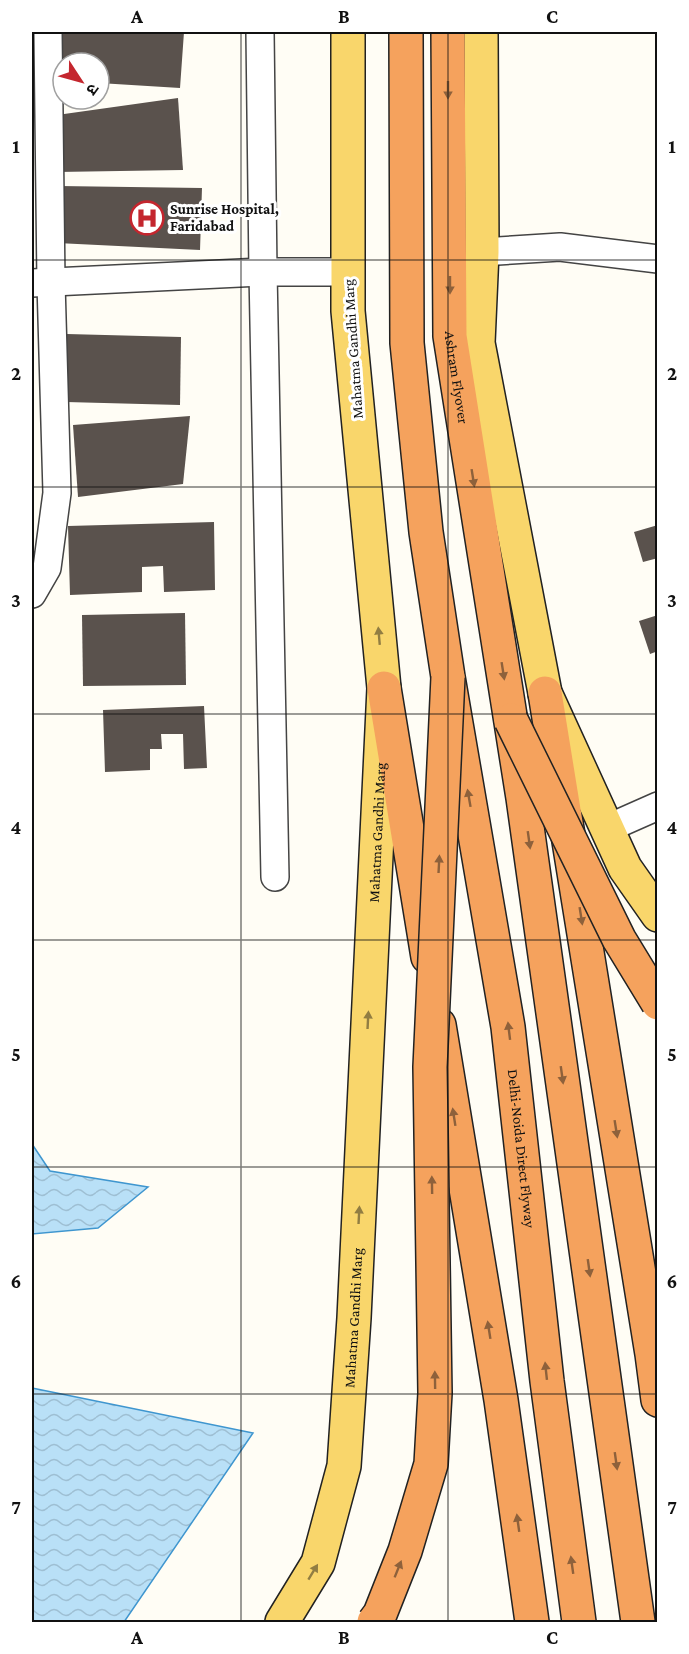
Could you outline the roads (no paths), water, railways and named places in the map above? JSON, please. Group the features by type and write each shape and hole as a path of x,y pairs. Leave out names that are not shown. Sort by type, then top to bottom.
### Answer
{"highway":[{"path":"374,1623 380,1614 405,1551 431,1464 435,1393 430,1067 448,677 426,532 407,343 406,32"},
{"name":"Ashram Flyover","path":"448,32 450,336 511,720"},
{"name":"Delhi-Noida Direct Flyway","path":"448,677 508,1027 547,1381 579,1623"},
{"path":"384,688 501,1400 532,1623"},
{"path":"545,693 652,1354 657,1400"},
{"path":"511,720 620,939 657,1003"},
{"path":"511,720 638,1623"}],"main road":[{"name":"Mahatma Gandhi Marg","path":"282,1623 318,1563 344,1466 355,1307 384,688 348,311 348,32"},
{"path":"481,32 482,252 478,343 545,693 625,868 657,915"}],"street":[{"path":"32,594 47,568 41,283 48,32"},
{"path":"260,32 275,877"},
{"path":"482,252 560,247 657,259"},
{"path":"41,283 263,272 348,272"},
{"path":"606,829 657,806"}],"water":[{"path":"32,1144 50,1171 148,1187 98,1228 32,1234"},
{"path":"32,1388 253,1433 124,1622 32,1622"}],"place":[{"name":"Sunrise Hospital, Faridabad","path":"147,218"}]}
